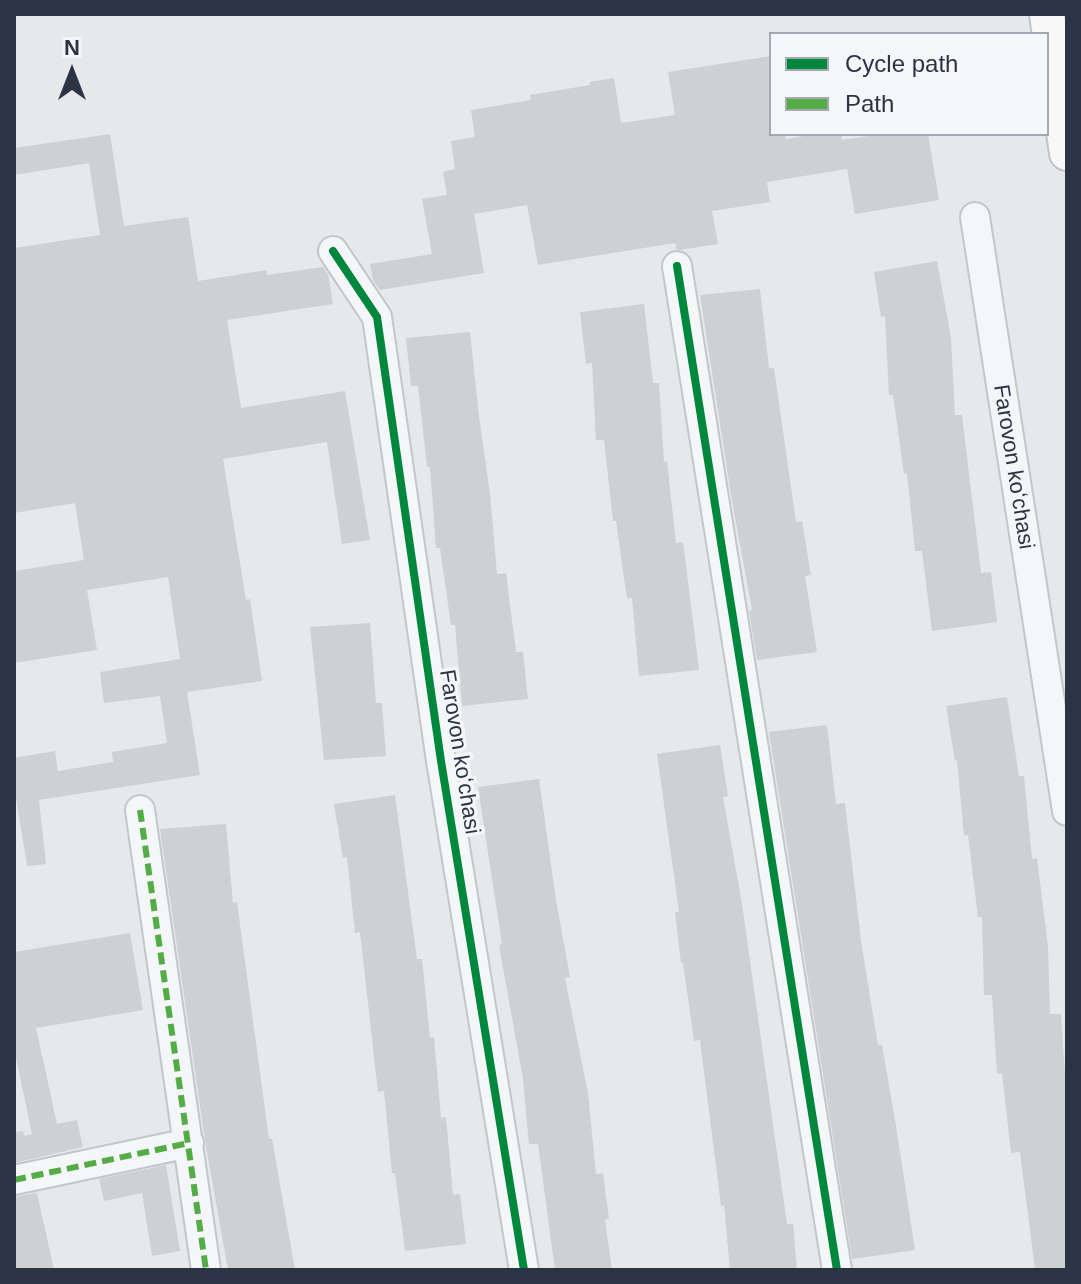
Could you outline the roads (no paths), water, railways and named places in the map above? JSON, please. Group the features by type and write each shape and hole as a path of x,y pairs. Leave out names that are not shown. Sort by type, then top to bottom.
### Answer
{"main road":[{"path":"1047,14 1067,153"}],"street":[{"name":"Farovon koʻchasi","path":"975,217 1067,811"},
{"name":"Farovon koʻchasi","path":"333,251 377,317 441,761 524,1270"},
{"path":"677,266 837,1270"},
{"path":"140,810 206,1270"},
{"path":"14,1180 189,1143"}]}
